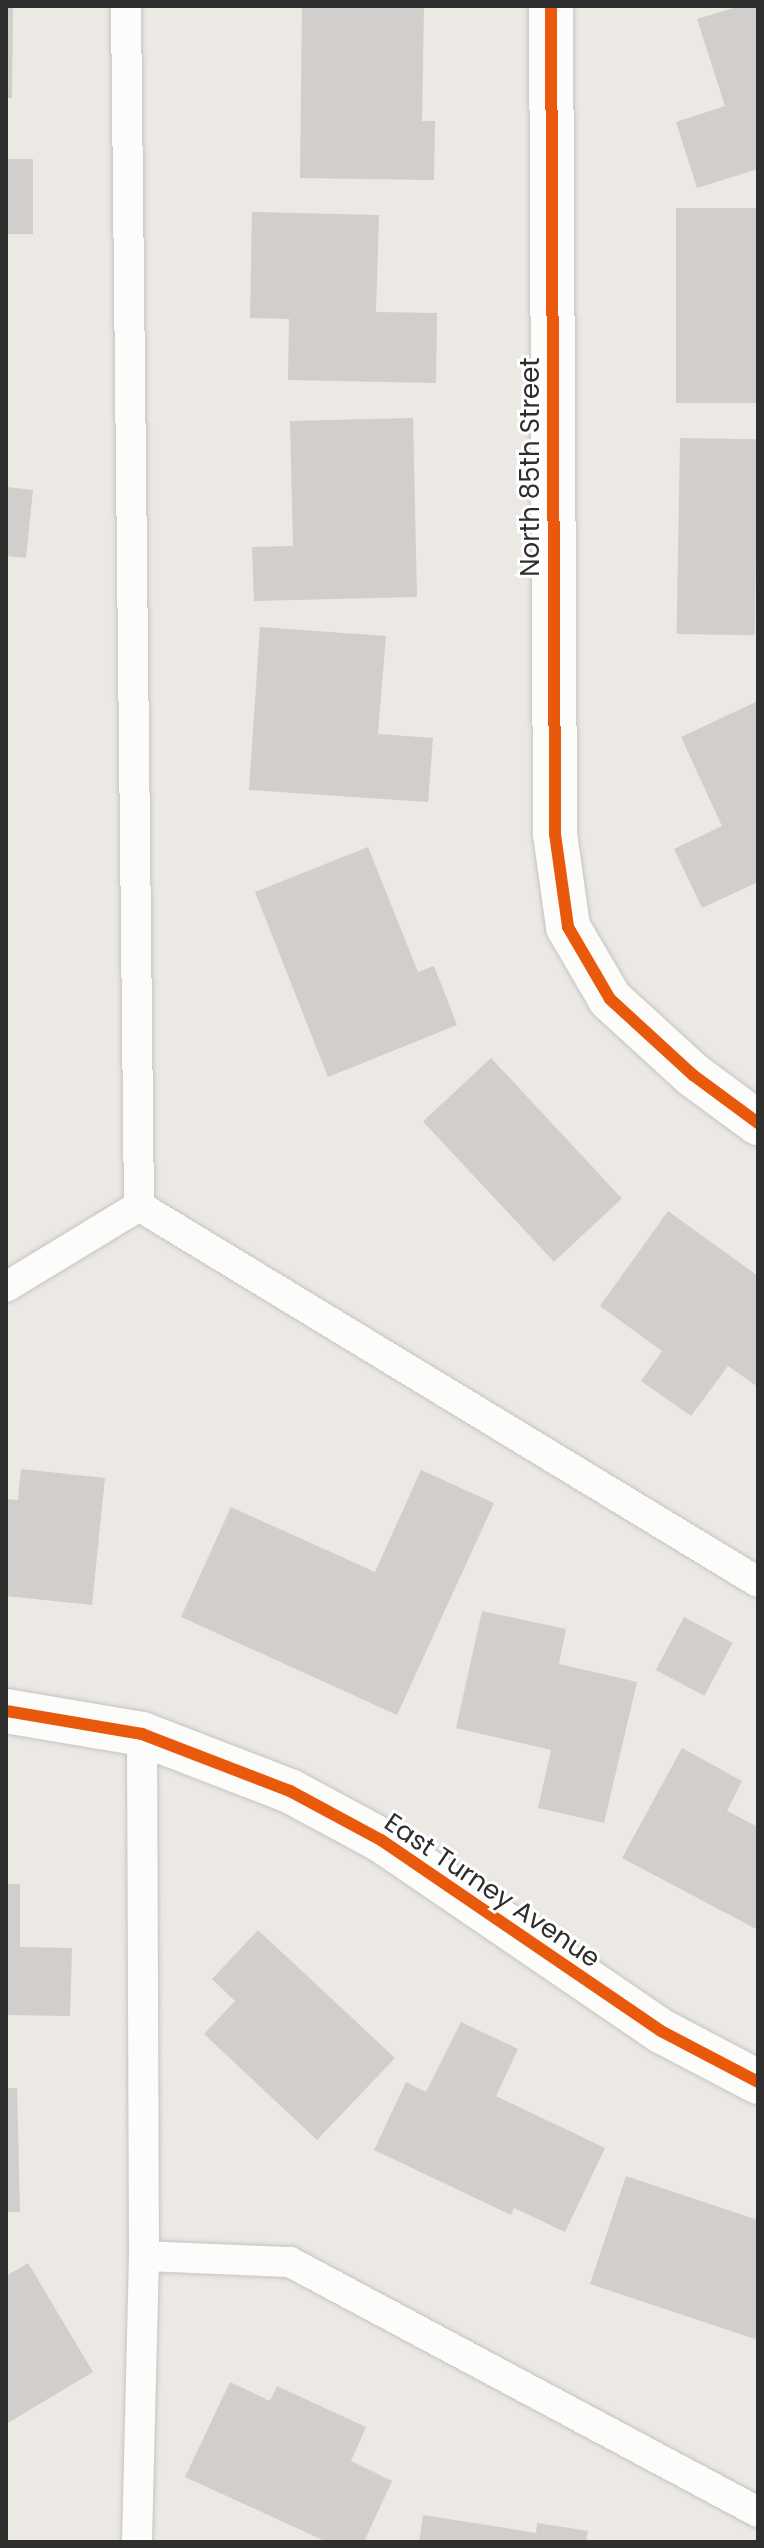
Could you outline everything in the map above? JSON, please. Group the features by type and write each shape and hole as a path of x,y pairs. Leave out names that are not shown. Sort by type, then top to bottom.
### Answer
{"street":[{"name":"North 85th Street","path":"551,6 555,834 568,927 610,999 693,1075 758,1123"},
{"name":"East Turney Avenue","path":"6,1711 142,1734 290,1791 381,1840 661,2031 758,2082"}],"lane":[{"path":"126,6 139,1206"},
{"path":"6,1287 139,1206"},
{"path":"139,1206 758,1582"},
{"path":"137,2542 144,2256 142,1734"},
{"path":"144,2256 290,2262 758,2512"}],"building":[{"path":"6,6 13,6 12,98 6,98"},
{"path":"302,6 424,6 422,121 435,121 434,180 300,178"},
{"path":"740,6 758,6 758,169 697,188 676,122 725,106 697,19"},
{"path":"6,159 33,159 33,234 6,234"},
{"path":"676,208 758,208 758,403 676,403"},
{"path":"252,212 379,215 376,312 437,313 436,383 288,380 289,319 250,318"},
{"path":"413,418 417,597 254,601 252,547 293,546 290,421"},
{"path":"680,438 758,439 755,635 677,634"},
{"path":"6,487 33,490 26,558 6,556"},
{"path":"260,627 386,636 378,734 433,738 428,802 249,790"},
{"path":"758,701 758,882 702,908 674,849 722,826 681,737"},
{"path":"368,847 418,972 434,966 457,1025 328,1077 255,892"},
{"path":"491,1058 622,1198 554,1262 423,1121"},
{"path":"668,1211 758,1276 758,1387 728,1366 691,1416 641,1381 662,1351 600,1306"},
{"path":"21,1469 105,1478 92,1605 6,1596 6,1499 18,1500"},
{"path":"421,1470 494,1503 397,1715 181,1617 231,1507 375,1572"},
{"path":"482,1611 566,1629 559,1664 637,1682 604,1823 538,1808 551,1750 456,1728"},
{"path":"684,1617 733,1643 704,1696 656,1670"},
{"path":"682,1748 742,1781 727,1811 758,1827 758,1930 622,1858"},
{"path":"6,1884 20,1884 20,1947 72,1948 70,2016 6,2015"},
{"path":"258,1930 395,2058 317,2140 204,2034 235,2001 212,1979"},
{"path":"461,2022 518,2049 496,2096 605,2148 565,2232 514,2208 511,2215 374,2150 406,2082 426,2092"},
{"path":"6,2088 17,2088 20,2212 6,2212"},
{"path":"626,2176 758,2220 758,2340 590,2284"},
{"path":"28,2263 93,2372 6,2424 6,2276"},
{"path":"230,2382 270,2401 277,2386 366,2427 351,2461 392,2481 364,2542 327,2542 185,2477"},
{"path":"423,2515 536,2533 537,2523 588,2531 586,2542 419,2542"}],"cycle path":[{"path":"551,6 555,834 568,927 610,999 693,1075 758,1123"},
{"path":"6,1711 142,1734 290,1791 381,1840 661,2031 758,2082"}]}
